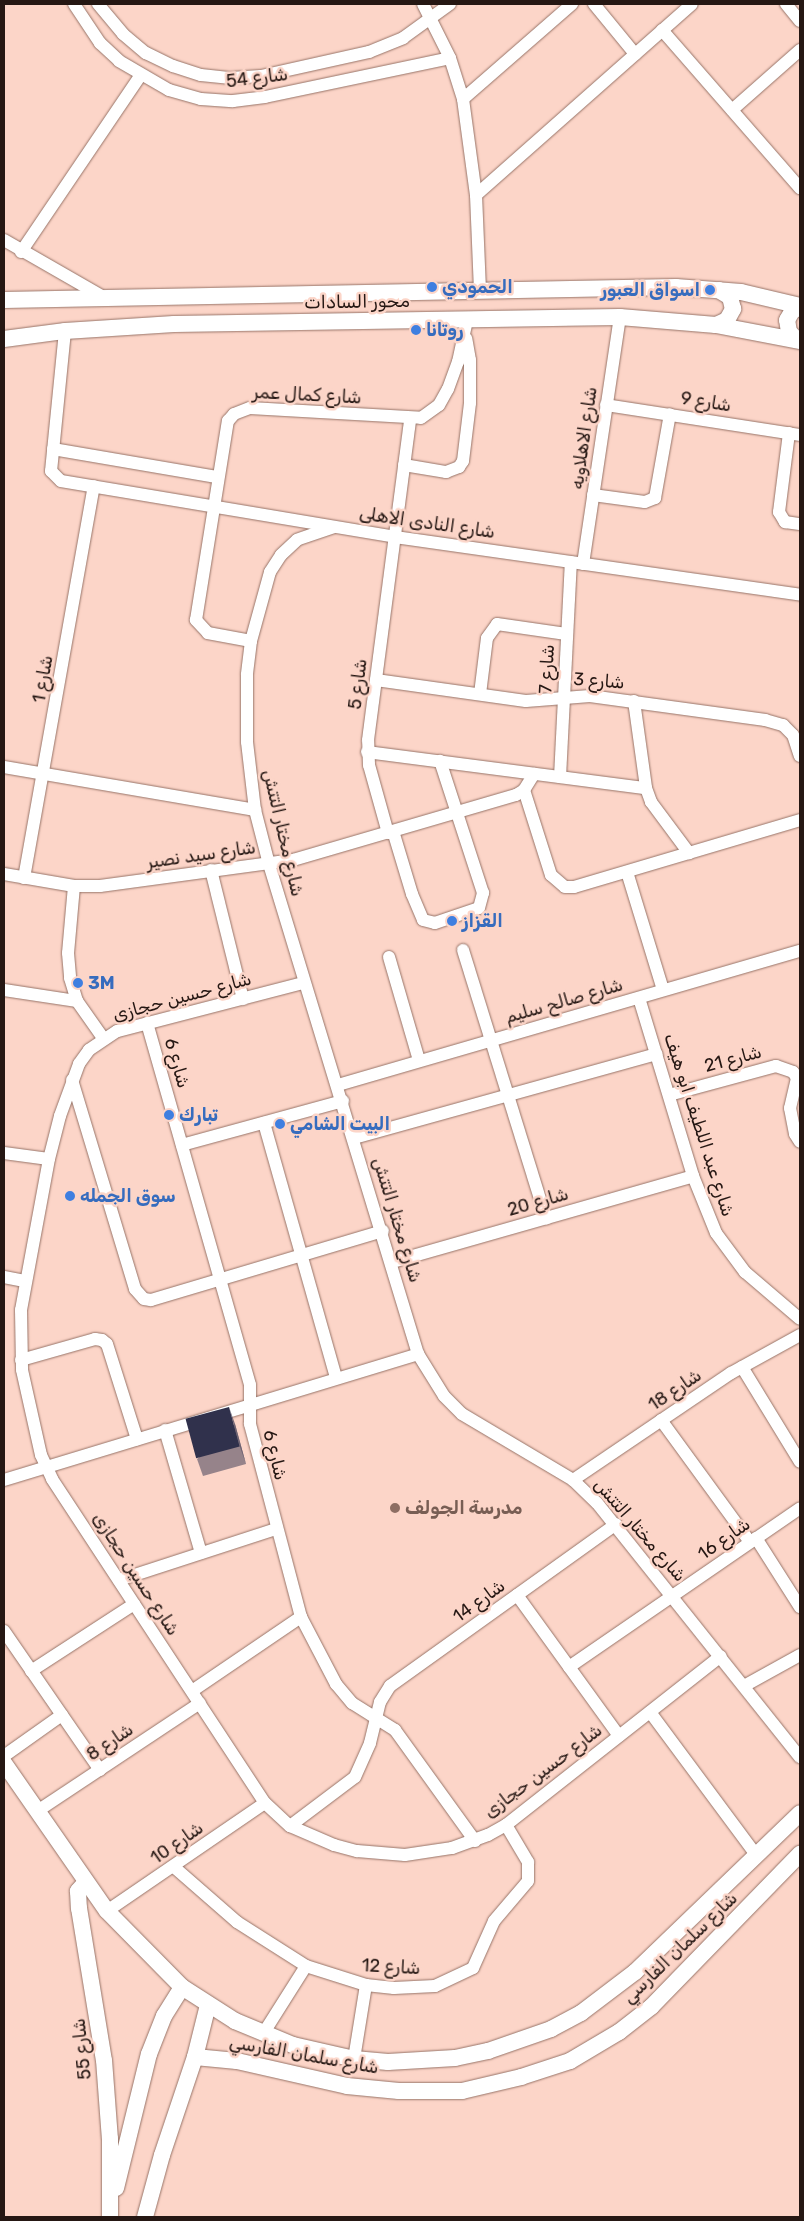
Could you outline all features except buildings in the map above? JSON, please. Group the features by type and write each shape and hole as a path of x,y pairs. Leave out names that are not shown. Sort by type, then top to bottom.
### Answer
{"street":[{"name":"شارع 54","path":"74,4 100,42 140,76 169,90 200,99 233,101 450,58"},
{"name":"شارع 54","path":"98,4 123,34 146,53 192,72 231,78 261,76 370,52 402,38 433,19 450,4"},
{"path":"424,4 433,19 450,58 463,99 476,195 480,291"},
{"path":"463,99 572,4"},
{"path":"594,4 635,54"},
{"path":"476,195 692,4"},
{"path":"786,4 800,21"},
{"path":"662,30 800,188"},
{"path":"732,110 800,50"},
{"path":"21,252 140,76"},
{"path":"4,240 21,252 107,300"},
{"name":"محور السادات","path":"4,300 107,300 676,287 719,290 800,307"},
{"path":"716,325 727,320 733,309 730,297 719,290"},
{"path":"799,341 789,332 787,320 793,310 800,307"},
{"name":"محور السادات","path":"4,339 65,331 174,324 466,327 620,317 716,325 799,341"},
{"name":"شارع الاهلاويه","path":"577,563 594,495 620,317"},
{"path":"404,465 446,472 459,467 463,461 470,384 466,327"},
{"name":"شارع كمال عمر","path":"251,641 208,632 196,620 224,429 234,414 242,410 421,418 439,405 458,362 466,327"},
{"path":"65,331 53,449 217,477"},
{"name":"شارع 9","path":"606,405 794,434"},
{"path":"594,495 645,502 655,498 670,414"},
{"name":"شارع 5","path":"410,419 368,752 390,832 419,916 435,923 479,908 483,899 440,761"},
{"path":"794,434 780,516 784,522 800,524"},
{"name":"شارع النادى الاهلى","path":"53,449 52,475 61,481 395,537 800,595"},
{"name":"شارع 1","path":"24,878 44,775 94,486"},
{"name":"شارع مختار التتش","path":"334,527 297,540 281,554 265,586 251,641 246,725 256,810 269,864 303,983 338,1085 383,1231 418,1354 444,1396 462,1414 573,1480 616,1524 800,1757"},
{"name":"شارع 7","path":"560,777 566,634 577,563"},
{"path":"480,694 487,638 497,624 566,634"},
{"name":"شارع 3","path":"376,680 526,701 562,695 634,701 774,722 783,725 800,750"},
{"path":"634,701 646,788 651,802 689,852"},
{"path":"368,752 646,788"},
{"path":"4,767 256,810"},
{"path":"534,774 524,790 551,875 557,882 574,887 800,820"},
{"name":"شارع سيد نصير","path":"4,874 74,886 114,885 210,870 269,864 456,813 524,790"},
{"path":"210,870 244,999"},
{"path":"627,872 663,990"},
{"path":"74,886 68,953 70,978 77,1001 103,1038"},
{"path":"463,950 546,1218"},
{"name":"شارع صالح سليم","path":"338,1085 419,1060 800,952"},
{"path":"389,956 419,1060"},
{"name":"شارع حسين حجازى","path":"303,983 147,1023 103,1038 79,1064 72,1080 49,1160 21,1310 21,1360 36,1437 45,1468 265,1803 290,1826 334,1845 381,1854 429,1853 475,1841 506,1825 721,1656"},
{"path":"4,990 77,1001"},
{"name":"شارع عبد اللطيف ابو هيف","path":"640,998 693,1176 716,1233 744,1272 800,1319"},
{"name":"شارع 6","path":"147,1023 250,1384 248,1405 250,1424 276,1529 301,1617 336,1684 352,1703 395,1730 475,1841"},
{"path":"354,1138 657,1054"},
{"name":"شارع 21","path":"669,1095 766,1068 785,1067 799,1080"},
{"path":"72,1080 139,1295 151,1300 383,1231"},
{"path":"799,1080 790,1108 795,1134 800,1142"},
{"path":"182,1145 343,1101"},
{"path":"264,1123 336,1378"},
{"path":"4,1153 49,1160"},
{"name":"شارع 20","path":"392,1262 693,1176"},
{"path":"4,1277 25,1281"},
{"name":"شارع 18","path":"573,1480 742,1367 800,1335"},
{"path":"21,1360 95,1339 102,1340 107,1344 137,1439"},
{"path":"4,1480 418,1354"},
{"path":"742,1367 800,1462"},
{"path":"661,1420 753,1540 800,1607"},
{"path":"165,1430 201,1553"},
{"name":"شارع 16","path":"569,1666 800,1508"},
{"name":"شارع 14","path":"290,1826 355,1777 370,1743 380,1702 390,1686 616,1524"},
{"path":"119,1580 276,1529"},
{"path":"517,1595 619,1736"},
{"path":"31,1671 134,1604"},
{"path":"192,1691 301,1617"},
{"path":"4,1631 100,1770"},
{"path":"744,1686 800,1655"},
{"name":"شارع 8","path":"39,1810 200,1703"},
{"path":"650,1712 757,1856"},
{"path":"4,1756 62,1715"},
{"name":"شارع سلمان الفارسي","path":"4,1762 39,1810 85,1882 107,1911 182,1987 208,2005 263,2034 293,2046 354,2059 388,2062 455,2058 488,2051 551,2029 609,1995 800,1813"},
{"name":"شارع 10","path":"107,1911 265,1803"},
{"name":"شارع 12","path":"174,1867 237,1922 306,1966 366,1985 394,1988 435,1986 473,1968 494,1921 528,1881 528,1862 506,1825"},
{"name":"شارع سلمان الفارسي","path":"195,2058 237,2061 347,2086 399,2091 462,2091 521,2077 570,2061 619,2032 652,2007 800,1854"},
{"name":"شارع 55","path":"85,1882 78,1891 79,1908 104,2060 110,2138 109,2217"},
{"path":"263,2034 306,1966"},
{"path":"354,2059 366,1985"},
{"path":"109,2217 149,2054 164,2016 182,1987"},
{"path":"145,2217 162,2155 195,2058 208,2005"}],"place":[{"name":"الحمودي","path":"432,287"},
{"name":"اسواق العبور","path":"710,290"},
{"name":"روتانا","path":"416,330"},
{"name":"القزاز","path":"452,921"},
{"name":"3M","path":"78,983"},
{"name":"تبارك","path":"169,1115"},
{"name":"البيت الشامي","path":"280,1124"},
{"name":"سوق الجمله","path":"70,1196"},
{"name":"مدرسة الجولف","path":"395,1508"}]}
